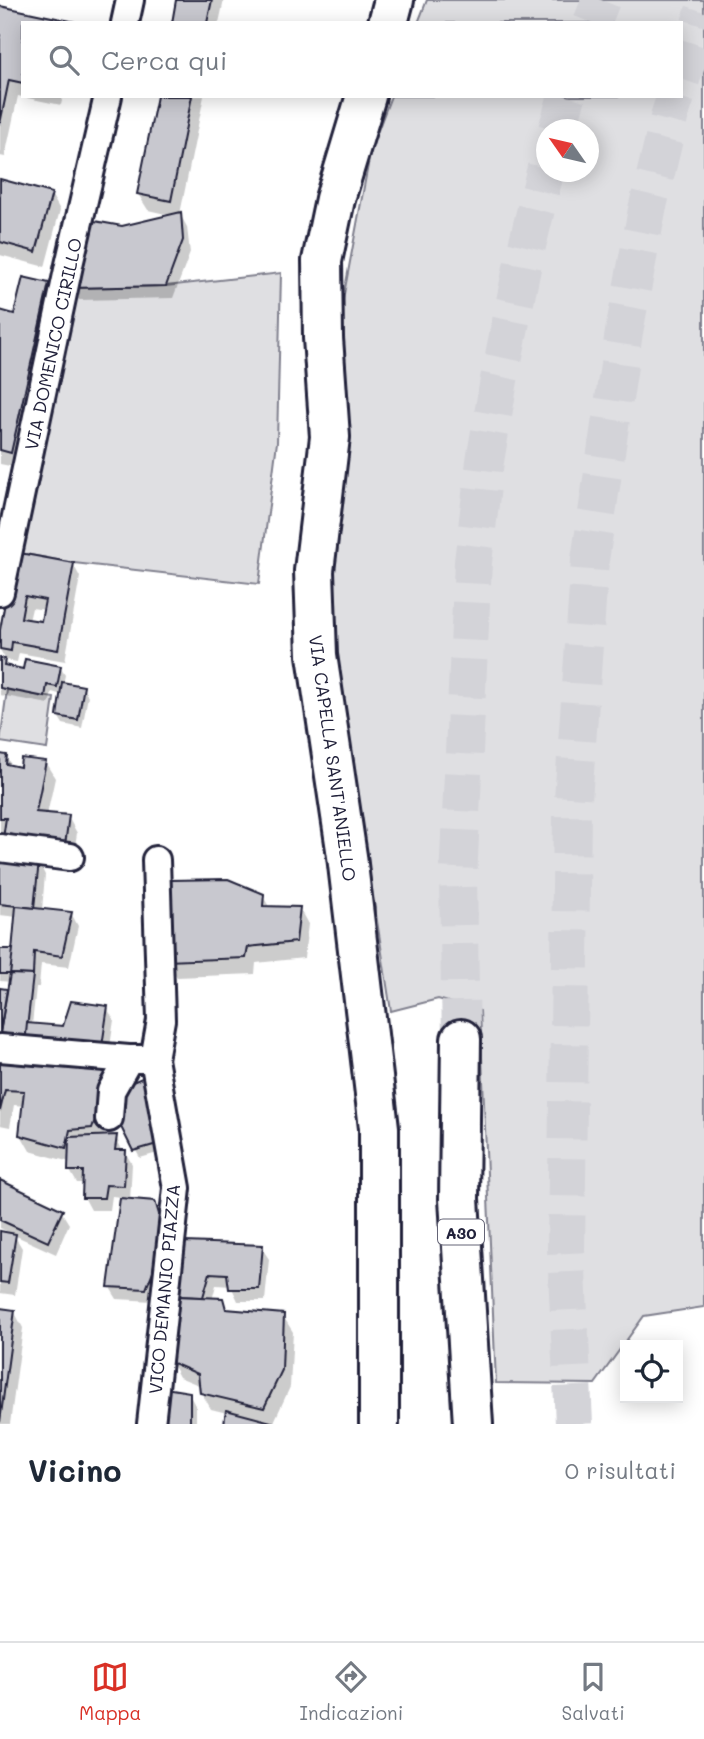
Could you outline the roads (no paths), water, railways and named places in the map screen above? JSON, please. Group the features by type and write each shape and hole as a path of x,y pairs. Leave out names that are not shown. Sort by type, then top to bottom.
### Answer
{"main road":[{"path":"389,21 394,0"},
{"name":"VIA CAPELLA SANT'ANIELLO","path":"365,98 335,199 322,261 323,338 330,437 314,571 317,655 347,856 379,1128 379,1424"},
{"name":"A30","path":"461,1039 460,1199 473,1424"}],"street":[{"path":"125,21 130,0"},
{"name":"VIA DOMENICO CIRILLO","path":"0,592 69,265 108,98"},
{"path":"0,848 70,857"},
{"path":"109,1118 111,1091 141,1059 161,1020 156,860"},
{"path":"0,1048 141,1059"},
{"name":"VICO DEMANIO PIAZZA","path":"141,1059 177,1188 151,1424"}],"tunnel":[{"path":"593,21 601,0"},
{"path":"683,73 704,12"},
{"path":"560,119 566,98"},
{"path":"574,1424 566,1249 572,814 590,560 624,332 647,210 675,98"},
{"path":"461,1039 458,879 473,562 485,461 499,380 543,182"}]}
